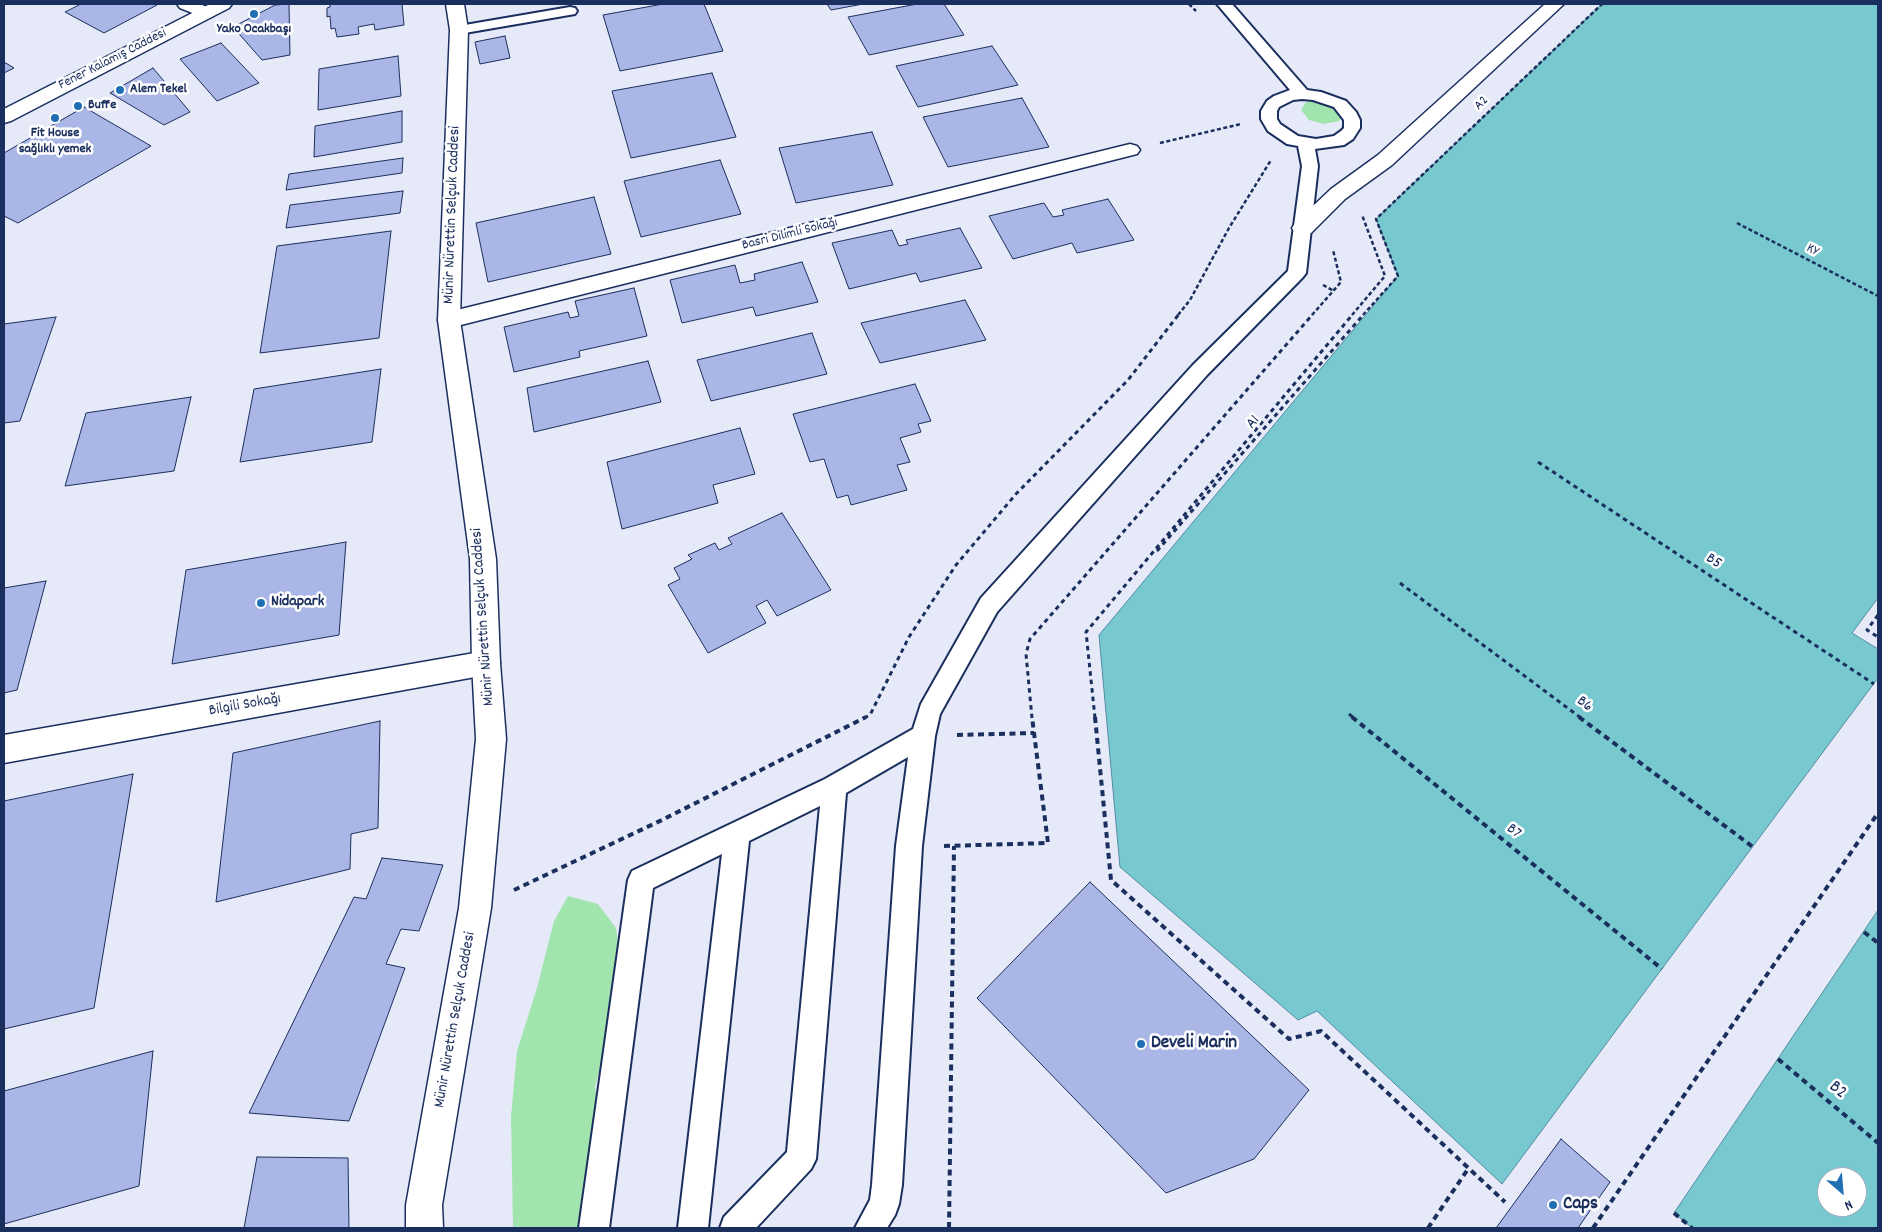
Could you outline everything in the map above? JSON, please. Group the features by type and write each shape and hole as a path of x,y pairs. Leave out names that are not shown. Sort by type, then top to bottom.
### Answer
{"street":[{"path":"186,4 205,14"},
{"name":"Fener Kalamış Caddesi","path":"4,117 223,4"},
{"name":"Münir Nürettin Selçuk Caddesi","path":"424,1228 424,1205 475,908 492,739 486,664 483,559 449,320 459,30 455,4"},
{"path":"1303,228 1338,194 1385,160 1555,4"},
{"name":"Basri Dilimli Sokağı","path":"449,320 1130,150"},
{"name":"Bilgili Sokağı","path":"4,749 486,664"}],"lane":[{"path":"1224,4 1302,94"},
{"path":"459,30 570,11"},
{"path":"1302,94 1315,95 1340,104 1348,112 1352,120 1352,128 1347,135 1338,141 1325,144 1306,143 1282,134 1274,127 1269,119 1269,111 1272,104 1280,99 1302,94"},
{"path":"870,1228 884,1204 887,1185 909,846 923,736 929,712 989,605 1200,370 1297,273 1310,166 1306,143"},
{"path":"594,1228 641,880 834,787 923,736"},
{"path":"735,1228 801,1159 834,787"},
{"path":"693,1228 737,834"}],"path":[{"path":"1189,4 1202,18"},
{"name":"A2","path":"1376,219 1602,4"},
{"path":"1130,150 1243,124"},
{"path":"475,908 662,820 870,715 909,637 956,566 1016,494 1128,380 1190,300 1229,228 1274,155"},
{"path":"909,846 1048,843 1026,654 1030,638 1341,282 1322,209"},
{"path":"1368,209 1361,216 1386,276 1086,632 1110,880 1289,1039 1321,1031 1504,1202"},
{"name":"A1","path":"1086,632 1398,276 1376,219"},
{"name":"KY","path":"1737,223 1878,296"},
{"name":"B5","path":"1538,462 1874,684"},
{"name":"B6","path":"1400,583 1753,847"},
{"path":"1878,615 1867,630 1878,637"},
{"name":"B7","path":"1349,714 1662,968"},
{"path":"923,736 1034,733"},
{"path":"1593,1228 1878,813"},
{"path":"949,1228 954,846"},
{"path":"1864,932 1878,943"},
{"name":"B2","path":"1778,1059 1878,1143"},
{"path":"1428,1228 1468,1169"},
{"path":"1674,1212 1692,1228"}],"green space":[{"path":"1321,99 1344,113 1339,121 1324,124 1309,120 1301,110 1306,102"},
{"path":"568,896 598,904 616,928 620,957 606,1045 595,1087 601,1126 584,1228 513,1228 511,1117 517,1051 537,988 554,921"}],"water":[{"path":"1602,4 1878,4 1878,598 1852,633 1878,649 1878,678 1502,1184 1317,1011 1298,1020 1120,867 1099,635 1398,276 1376,219"},
{"path":"1878,910 1878,1228 1692,1228 1674,1213"}],"building":[{"path":"81,4 157,5 104,33 65,12"},
{"path":"289,4 290,55 262,60 233,27 275,5"},
{"path":"330,4 402,4 404,25 375,30 374,24 358,27 359,34 337,37 335,28 331,29 330,16 327,17 327,8 330,7"},
{"path":"663,4 704,4 723,51 620,71 603,15"},
{"path":"827,4 863,4 831,10"},
{"path":"917,4 944,4 964,35 869,55 848,17"},
{"path":"505,36 510,58 480,64 475,42"},
{"path":"221,43 259,83 217,101 180,59"},
{"path":"992,46 1018,85 918,107 896,66"},
{"path":"398,56 401,96 318,110 319,69"},
{"path":"4,62 14,68 4,73"},
{"path":"153,68 190,112 164,125 110,93"},
{"path":"712,73 736,137 631,158 612,91"},
{"path":"1022,98 1049,147 948,167 923,117"},
{"path":"84,107 151,146 18,223 4,216 4,153"},
{"path":"402,111 402,142 314,157 315,126"},
{"path":"872,132 893,185 796,203 779,148"},
{"path":"403,158 402,173 286,190 289,174"},
{"path":"720,160 741,214 641,237 624,181"},
{"path":"403,191 400,213 286,228 290,205"},
{"path":"594,197 611,254 488,282 476,223"},
{"path":"1108,199 1134,240 1077,253 1072,243 1013,259 989,216 1044,203 1053,217 1064,215 1062,210"},
{"path":"960,228 982,268 920,282 916,273 849,289 832,243 892,230 899,246 908,244 906,240"},
{"path":"391,231 379,338 260,353 277,246"},
{"path":"802,262 818,302 756,316 753,307 682,323 670,280 735,265 740,283 755,280 754,274"},
{"path":"634,288 647,336 579,351 580,357 514,372 504,327 568,312 570,318 579,316 575,301"},
{"path":"965,300 986,340 880,363 861,323"},
{"path":"56,317 20,421 4,423 4,324"},
{"path":"812,333 827,374 711,401 697,360"},
{"path":"648,361 661,402 534,432 527,388"},
{"path":"381,369 372,442 240,462 254,389"},
{"path":"915,384 931,421 918,424 921,432 900,438 910,462 897,465 907,490 851,505 848,495 837,498 824,459 810,462 793,414"},
{"path":"191,397 174,471 65,486 86,413"},
{"path":"740,428 755,474 713,485 718,503 622,529 607,462"},
{"path":"782,513 831,590 777,616 767,600 756,606 766,623 708,653 668,585 680,579 674,568 692,559 688,555 715,543 719,550 732,544 728,538"},
{"name":"Nidapark","path":"346,542 339,635 172,664 186,570"},
{"path":"46,581 17,690 4,693 4,588"},
{"path":"380,721 378,828 351,834 350,869 216,902 233,753"},
{"path":"133,774 94,1008 4,1029 4,801"},
{"path":"382,858 443,865 419,931 401,929 386,964 405,968 349,1121 249,1113 354,897 366,899"},
{"name":"Develi Marin","path":"1090,882 1309,1090 1254,1159 1166,1193 977,998"},
{"path":"153,1051 139,1186 4,1224 4,1091"},
{"name":"Caps","path":"1561,1139 1610,1182 1578,1228 1496,1228"},
{"path":"257,1157 348,1158 349,1228 244,1228"}],"place":[{"name":"Yako Ocakbaşı","path":"254,14"},
{"name":"Alem Tekel","path":"120,90"},
{"name":"Buffe","path":"78,106"},
{"name":"Fit House sağlıklı yemek","path":"55,118"},
{"name":"Nidapark","path":"261,603"},
{"name":"Develi Marin","path":"1141,1044"},
{"name":"Caps","path":"1553,1205"}]}
